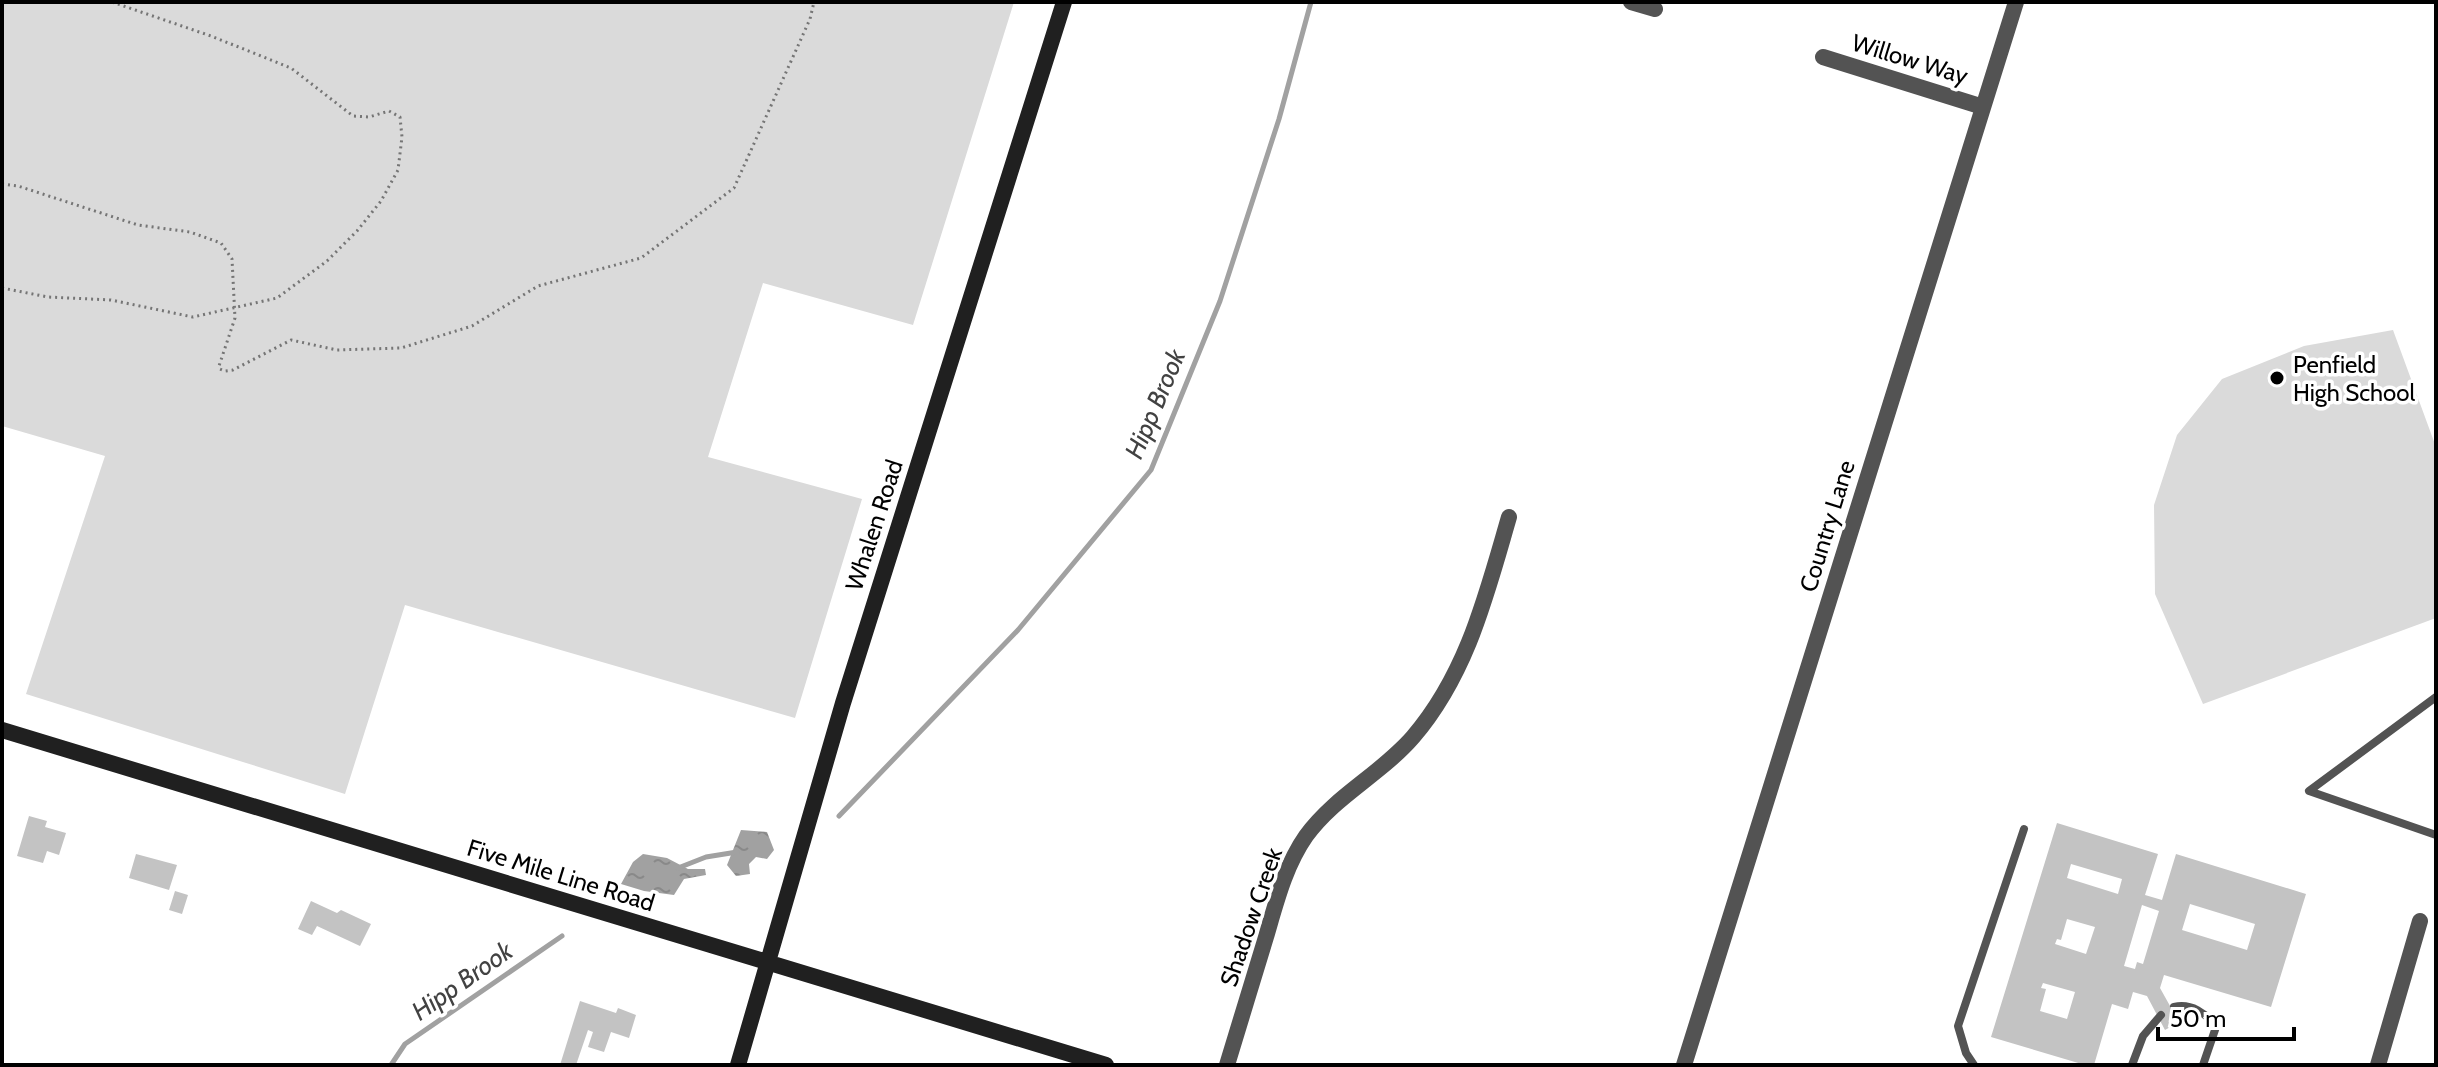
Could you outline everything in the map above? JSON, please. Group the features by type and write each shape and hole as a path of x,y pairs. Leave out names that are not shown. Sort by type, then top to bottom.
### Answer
{"main road":[{"name":"Whalen Road","path":"738,1065 843,703 1064,2"},
{"name":"Five Mile Line Road","path":"2,730 1106,1065"}],"street":[{"path":"1631,2 1655,9"},
{"name":"Country Lane","path":"1684,1065 2016,2"},
{"name":"Willow Way","path":"1823,57 1983,107"},
{"name":"Shadow Creek","path":"1227,1065 1292,862 1321,818 1411,739 1436,706 1458,671 1476,628 1509,517"},
{"path":"2378,1065 2420,921"}],"lane":[{"path":"2436,697 2309,791 2436,835"},
{"path":"1974,1065 1966,1053 1958,1026 2024,829"},
{"path":"2174,1007 2184,1005 2197,1010 2209,1017 2216,1027 2203,1065"},
{"path":"2132,1065 2143,1036 2161,1015"}],"path":[{"path":"2,288 48,297 111,300 193,317 277,298 327,261 357,231 381,201 398,170 402,137 400,117 389,111 369,117 353,116 291,68 112,2"},
{"path":"2,184 18,186 138,225 190,232 221,243 232,259 235,318 220,369 233,370 291,340 337,350 401,348 472,326 538,286 641,258 734,188 810,19 814,2"}],"shaded area":[{"path":"2,2 1014,2 913,325 763,283 708,457 862,499 795,718 405,605 345,794 26,694 105,456 2,426"},
{"path":"2393,330 2436,447 2436,618 2203,704 2155,594 2154,505 2177,435 2222,379 2304,346"}],"water":[{"path":"741,830 767,832 774,850 767,859 756,857 749,864 750,874 736,876 727,865"},
{"path":"643,854 667,858 688,869 705,869 706,875 684,879 674,895 621,884 633,862"}],"building":[{"path":"29,816 47,821 45,827 66,833 59,855 47,851 43,863 17,856"},
{"path":"2057,823 2158,854 2145,895 2162,900 2176,854 2306,894 2271,1007 2164,975 2160,988 2179,1022 2165,1030 2147,996 2133,992 2128,1009 2112,1004 2094,1065 1991,1037","holes":["2071,864 2122,879 2118,894 2067,878","2190,904 2255,924 2247,950 2182,930","2142,905 2159,911 2143,964 2137,962 2135,969 2124,966","2067,919 2095,927 2086,954 2055,944 2057,939 2061,940","2043,983 2075,992 2067,1019 2040,1011 2046,989 2041,988"]},
{"path":"136,854 177,865 169,890 129,878"},
{"path":"175,891 188,895 182,914 169,910"},
{"path":"311,901 371,924 360,946 317,926 312,935 298,929"},
{"path":"580,1001 616,1013 618,1008 636,1015 629,1038 611,1032 604,1052 588,1047 593,1032 588,1030 576,1065 560,1065"}],"waterway":[{"name":"Hipp Brook","path":"839,816 1018,630 1151,470 1220,301 1279,119 1311,2"},
{"name":"Hipp Brook","path":"678,868 706,857 737,852"},
{"name":"Hipp Brook","path":"391,1065 405,1044 562,936"}],"place":[{"name":"Penfield High School","path":"2277,378"}]}
